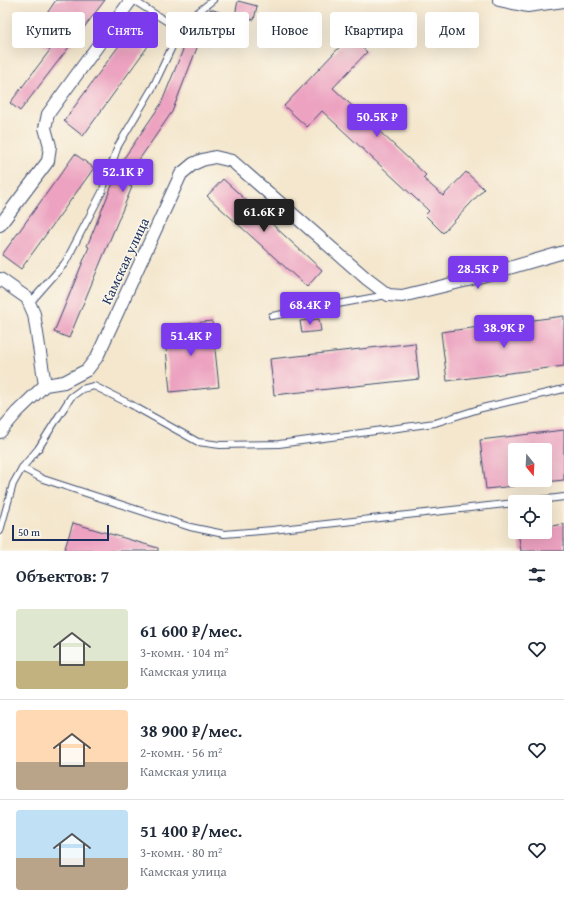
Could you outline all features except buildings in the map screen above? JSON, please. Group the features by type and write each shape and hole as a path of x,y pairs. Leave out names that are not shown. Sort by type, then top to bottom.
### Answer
{"street":[{"path":"0,225 48,161 50,146 45,128 48,114 132,0"},
{"path":"499,0 527,6 564,1"},
{"name":"Камская улица","path":"45,386 64,382 87,370 98,357 181,174 192,164 202,160 215,157 232,161 367,279 388,295"},
{"path":"388,295 402,296 468,280 564,252"},
{"path":"0,279 27,298 34,314 45,386 17,412 0,432"}],"lane":[{"path":"132,0 166,21"},
{"path":"198,12 213,0"},
{"path":"29,304 65,263 102,192 118,146 152,87 171,48"},
{"path":"272,316 388,295"},
{"path":"0,531 13,484 22,468 38,449 71,396 82,389 94,386 130,404 198,442 220,445 279,444 434,423 482,408 564,389"},
{"path":"22,468 43,479 72,489 190,527 224,534 280,530 508,504"},
{"path":"552,498 564,497"}]}
